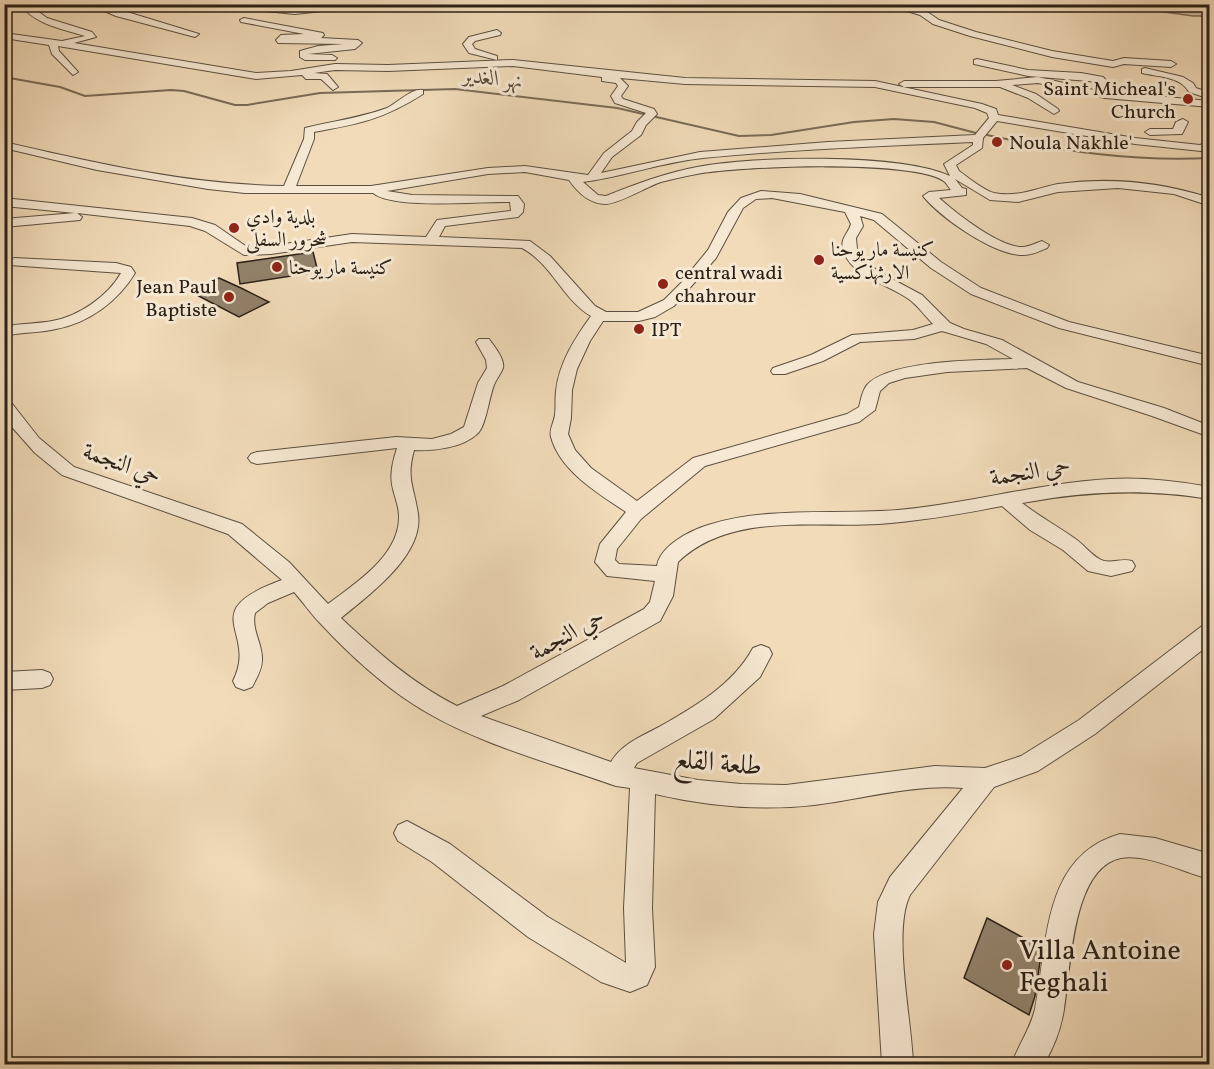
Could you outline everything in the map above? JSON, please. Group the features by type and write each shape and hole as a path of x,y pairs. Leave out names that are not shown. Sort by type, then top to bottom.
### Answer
{"street":[{"path":"4,34 69,42 92,37 38,17 26,9 24,4"},
{"path":"92,4 118,14 195,34"},
{"path":"242,4 256,8 295,12 358,5 442,8 631,7"},
{"path":"888,4 917,11 936,22 1052,54 1183,79 1190,83 1192,90 1209,96"},
{"path":"244,20 320,34 317,37 284,38 281,41 358,43 355,46 318,49 303,53 305,57 351,60 388,68 504,63 685,81 996,84 1038,80 1099,94 1209,104"},
{"path":"496,33 472,39 467,46 472,51 504,63"},
{"path":"4,34 244,75 324,76 333,87"},
{"path":"53,44 55,52 65,60 73,72"},
{"path":"273,76 351,60"},
{"path":"977,62 1028,73 1081,76 1103,80 1108,87 1099,94"},
{"path":"1113,64 1124,62 1171,64"},
{"path":"553,68 584,77 619,81 623,86 615,96 619,101 650,111 650,116 641,124 637,133 608,155 591,179"},
{"path":"875,84 978,106 992,111 997,117 1135,141 1201,148 1209,144"},
{"path":"996,84 1032,96 1054,111"},
{"path":"288,190 309,139 309,130 359,122 393,109 420,92"},
{"path":"997,117 1118,132 1178,132 1180,124 1184,122"},
{"path":"990,196 961,179 950,167 955,160 978,146 978,138 997,117"},
{"path":"4,145 97,167 245,189 371,190 488,171 531,170 575,180 591,179 700,155 828,145 978,138"},
{"path":"575,180 594,198 607,200 679,174 742,164 881,165 944,175 953,187 962,192"},
{"path":"1042,245 1023,251 1007,246 970,229 946,213 929,196 962,192 1018,198 1058,189 1118,184 1176,190 1209,202"},
{"path":"371,190 402,199 494,197 514,199 518,204 518,212 514,214 441,223 430,241"},
{"path":"4,202 192,222 210,228 244,251 258,252 352,238 530,246 585,303 600,315 635,318 660,311 667,305 714,252 732,216 750,197 776,195 872,214 883,220 936,265 976,291 1051,321 1209,361"},
{"path":"850,209 858,229 849,237 849,244 862,266 875,277 917,298 932,317 943,326 963,335 986,340 1072,385 1151,410 1209,432"},
{"path":"4,223 62,219 98,212"},
{"path":"4,332 20,327 55,325 71,319 97,305 116,290 128,273 116,267 14,262"},
{"path":"600,315 580,343 569,370 559,434 561,442 582,470 601,486 639,511"},
{"path":"779,372 817,358 856,338 914,334 943,326"},
{"path":"256,458 396,442 420,447 440,444 472,430 486,383 495,369 494,360 484,342"},
{"path":"665,574 614,571 609,569 604,561 604,553 610,542 639,511 679,475 699,462 837,423 867,410 873,388 887,378 940,368 1030,363"},
{"name":"حي النجمة","path":"4,405 42,452 68,471 235,529 257,544 297,583 327,617 386,671 417,695 456,717 511,693 652,615 660,607 664,597 668,560 696,537 744,524 790,518 848,519 942,512 1005,499 1109,485 1140,484 1209,494"},
{"path":"327,617 389,562 407,536 410,526 409,512 400,468 407,444"},
{"path":"1005,499 1036,525 1070,545 1095,566 1111,569 1125,566"},
{"path":"244,681 251,663 251,652 242,625 243,614 251,605 297,583"},
{"path":"898,1065 888,934 892,902 911,871 985,779 1029,764 1087,727 1117,706 1209,632"},
{"path":"616,775 628,756 706,712 752,671 761,654"},
{"path":"4,681 42,679"},
{"name":"طلعة القلع","path":"456,717 642,783 736,796 788,796 938,776 985,779"},
{"path":"408,833 441,853 538,927 610,972 624,978 634,977 640,971 642,961 638,946 637,896 644,820 642,783"},
{"path":"1028,1065 1044,1032 1074,883 1088,866 1099,855 1118,846 1157,850 1209,867"}],"shaded area":[{"path":"1114,5 1209,5 1209,16 1193,16"}],"building":[{"name":"كنيسة مار يوحنا","path":"313,252 318,272 240,284 237,263"},
{"name":"Jean Paul Baptiste","path":"219,278 269,302 239,317 189,291"},
{"name":"Villa Antoine Feghali","path":"987,918 1042,948 1035,996 1029,1015 964,978"}],"waterway":[{"name":"نهر الغدير","path":"4,77 60,87 85,96 171,90 184,91 235,105 320,93 455,89 617,108 739,136 771,135 854,122 894,119 934,122 976,133"},
{"name":"نهر الغدير","path":"987,135 1042,146 1126,157 1210,158"}],"place":[{"name":"Saint Micheal's Church","path":"1188,99"},
{"name":"Noula Nakhle'","path":"997,142"},
{"name":"بلدية وادي شحرور السفلى","path":"234,228"},
{"name":"كنيسة مار يوحنا الارثهذكسية","path":"819,260"},
{"name":"كنيسة مار يوحنا","path":"277,267"},
{"name":"central wadi chahrour","path":"663,284"},
{"name":"Jean Paul Baptiste","path":"229,297"},
{"name":"IPT","path":"639,329"},
{"name":"Villa Antoine Feghali","path":"1007,965"}]}
